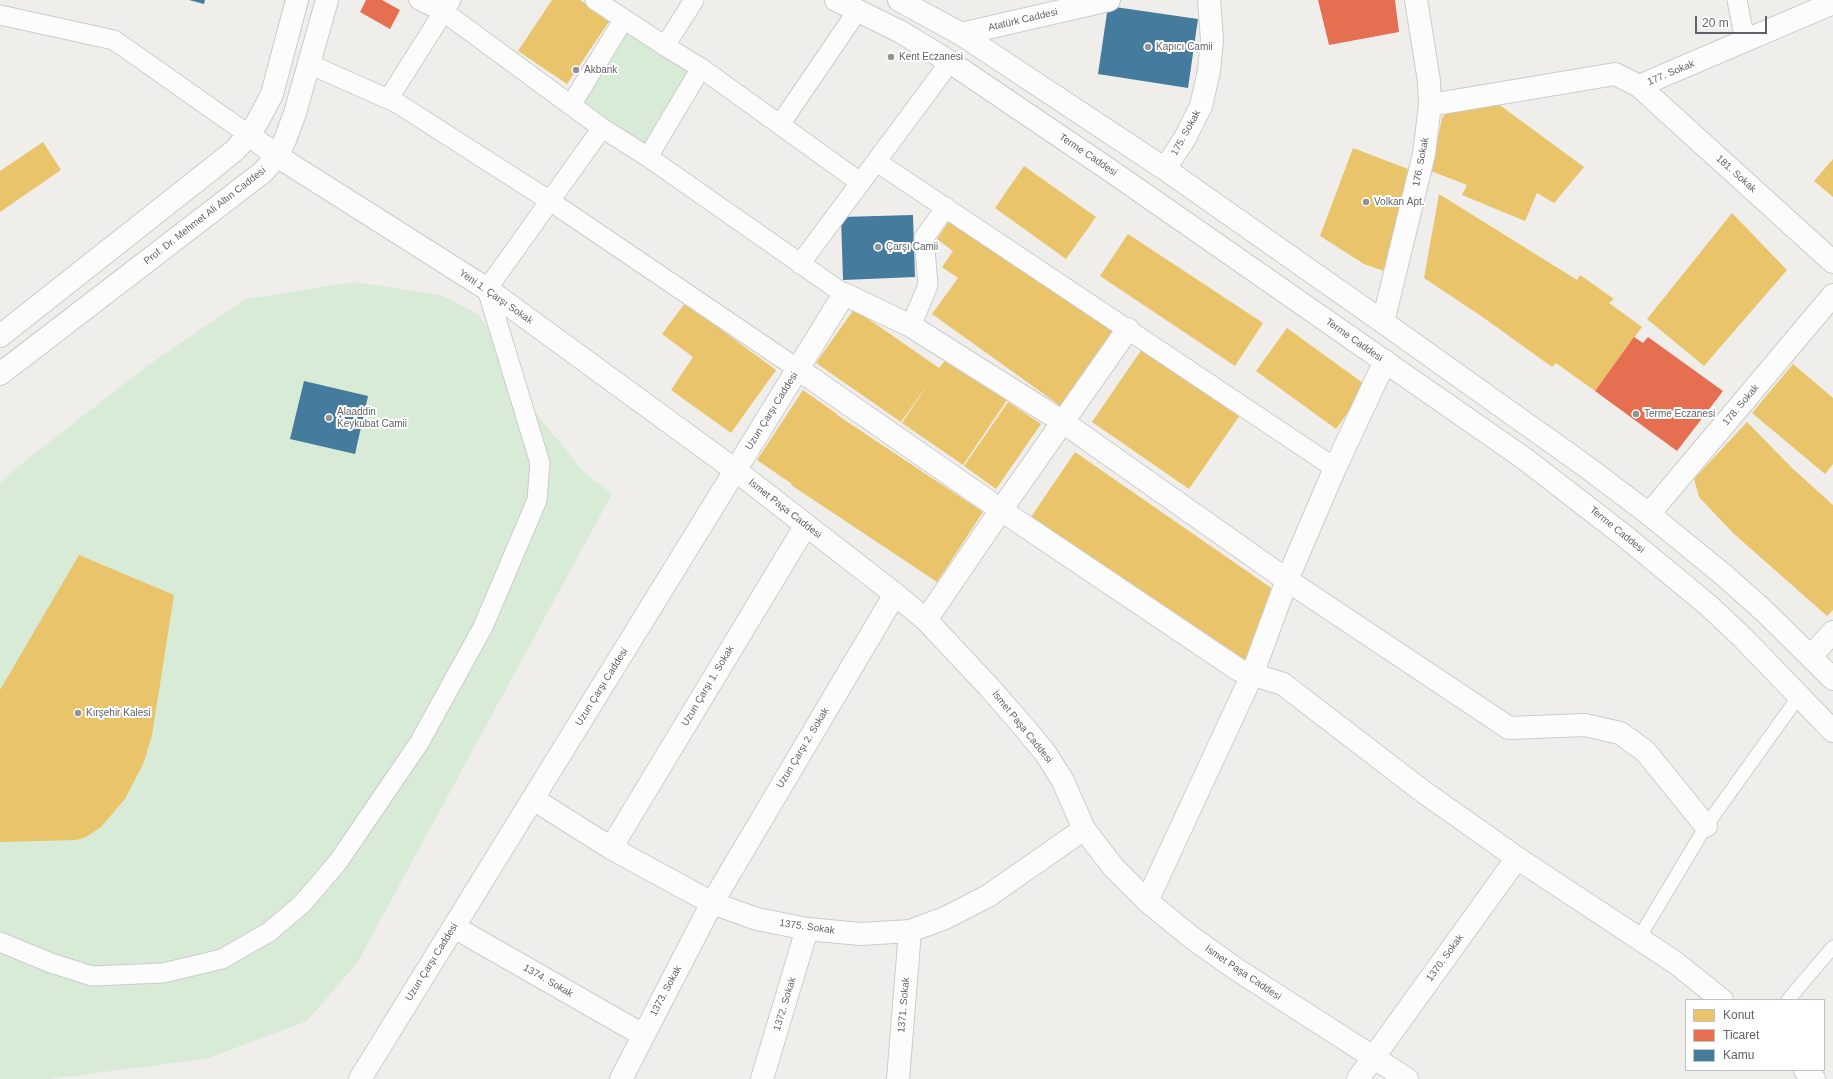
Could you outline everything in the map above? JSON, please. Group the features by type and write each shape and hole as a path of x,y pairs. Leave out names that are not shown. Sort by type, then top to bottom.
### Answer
{"street":[{"path":"0,336 234,151 249,135 260,119 272,94 296,0"},
{"name":"Prof. Dr. Mehmet Ali Altın Caddesi","path":"0,374 263,172 276,156 290,126 327,0"},
{"path":"419,0 448,6 571,105 602,128 648,157 844,294 910,326 1063,422 1287,580 1509,728 1585,725 1620,733 1645,751 1706,826"},
{"path":"595,0 701,68 862,183"},
{"path":"665,46 694,0"},
{"name":"Terme Caddesi","path":"836,0 901,32 950,62 1114,173 1525,459 1627,538 1708,605 1833,732"},
{"path":"899,0 961,34 1165,169 1384,322 1650,514 1725,576 1811,656 1833,679"},
{"name":"Atatürk Caddesi","path":"961,34 1109,0"},
{"name":"175. Sokak","path":"1165,169 1185,138 1201,106 1212,40 1209,0"},
{"name":"176. Sokak","path":"1384,322 1424,154 1430,105 1429,81 1416,0"},
{"path":"1736,0 1745,40"},
{"name":"177. Sokak","path":"1430,105 1615,74 1639,86 1833,3"},
{"path":"389,98 448,6"},
{"path":"781,124 858,10"},
{"path":"0,16 114,40 249,135"},
{"path":"571,105 624,19"},
{"path":"800,264 862,183 950,62"},
{"path":"309,64 389,98 550,202 798,369 1001,510 1233,666 1252,675 1283,684 1421,790 1517,858 1676,963 1721,999"},
{"path":"648,157 701,68"},
{"name":"181. Sokak","path":"1639,86 1833,262"},
{"path":"0,942 51,963 92,976 163,973 222,959 269,932 302,904 338,862 420,743 483,628 537,500 540,463 487,289 602,128"},
{"name":"Yeni 1. Çarşı Sokak","path":"249,135 276,156 487,289 735,470"},
{"path":"877,162 1335,468"},
{"path":"910,326 928,285 924,238 946,207"},
{"name":"Uzun Çarşı Caddesi","path":"360,1079 844,294"},
{"name":"178. Sokak","path":"1650,514 1833,295"},
{"path":"926,620 1128,329"},
{"path":"1147,901 1252,675 1287,580 1335,468 1384,361"},
{"name":"İsmet Paşa Caddesi","path":"735,470 895,594 926,620 989,687 1046,754 1062,781 1084,828 1114,868 1147,901 1191,937 1236,969 1407,1079"},
{"name":"Uzun Çarşı 1. Sokak","path":"611,848 806,525"},
{"name":"Uzun Çarşı 2. Sokak","path":"712,903 895,594"},
{"path":"1811,656 1833,632"},
{"name":"1375. Sokak","path":"533,799 611,848 712,903 757,919 808,929 860,934 910,931 946,918 988,896 1084,828"},
{"name":"1370. Sokak","path":"1358,1079 1517,858"},
{"name":"1373. Sokak","path":"622,1079 643,1035 712,903"},
{"name":"1374. Sokak","path":"454,927 643,1035"},
{"name":"1372. Sokak","path":"762,1079 808,929"},
{"name":"1371. Sokak","path":"898,1079 910,931"},
{"path":"1806,1071 1814,1079"}],"lane":[{"path":"1638,938 1706,826 1799,696"},
{"path":"1789,999 1833,947"}],"green space":[{"path":"624,19 701,68 648,157 571,105"},
{"path":"355,282 441,295 478,314 498,344 530,406 584,472 612,494 357,963 307,1021 206,1059 49,1079 0,1079 0,483 20,465 147,366 246,299"}],"building: Konut":[{"path":"552,0 580,0 610,20 567,84 518,51"},
{"path":"1490,98 1584,167 1554,203 1537,193 1525,221 1462,195 1467,185 1431,171 1442,118 1451,108"},
{"path":"43,142 61,170 0,212 0,171"},
{"name":"Volkan Apt.","path":"1353,148 1408,169 1384,271 1364,264 1320,236"},
{"path":"1833,159 1833,197 1814,181"},
{"path":"1024,166 1096,217 1066,259 995,208"},
{"path":"1439,194 1577,280 1580,275 1614,299 1609,303 1642,327 1595,391 1556,363 1552,367 1484,318 1424,278"},
{"path":"1732,213 1787,270 1704,366 1647,319"},
{"path":"951,218 1115,333 1062,407 932,314 958,278 942,267 953,251 937,239"},
{"path":"1128,234 1263,323 1235,366 1100,276"},
{"path":"685,303 776,370 731,433 671,390 693,357 662,334"},
{"path":"854,309 939,368 947,358 1007,400 963,465 902,423 930,381 901,422 816,363"},
{"path":"1287,328 1367,386 1336,429 1256,371"},
{"path":"1142,349 1240,415 1189,489 1092,422"},
{"path":"1793,364 1833,398 1833,464 1825,474 1752,413"},
{"path":"803,390 837,415 983,512 937,582 791,485 792,484 757,460"},
{"path":"1008,402 1041,424 996,489 964,466"},
{"path":"1747,422 1792,468 1833,505 1833,610 1827,616 1733,533 1699,497 1694,479"},
{"path":"1075,452 1277,592 1249,663 1139,591 1031,517"},
{"name":"Kırşehir Kalesi","path":"79,555 174,595 152,735 144,762 125,799 101,827 86,837 76,840 0,842 0,690"}],"building: Ticaret":[{"path":"366,0 382,0 400,10 390,29 360,12"},
{"path":"1318,0 1395,0 1399,32 1329,45"},
{"path":"1634,337 1643,343 1648,337 1723,391 1677,451 1595,391"}],"building: Kamu":[{"path":"189,0 205,0 204,4"},
{"name":"Kapıcı Camii","path":"1108,6 1198,19 1188,88 1098,74"},
{"name":"Çarşı Camii","path":"913,215 915,277 843,280 841,217"},
{"name":"Alaaddin Keykubat Camii","path":"304,381 368,396 355,454 290,439"}],"place":[{"name":"Kapıcı Camii","path":"1148,47"},
{"name":"Kent Eczanesi","path":"891,57"},
{"name":"Akbank","path":"576,70"},
{"name":"Volkan Apt.","path":"1366,202"},
{"name":"Çarşı Camii","path":"878,247"},
{"name":"Terme Eczanesi","path":"1636,414"},
{"name":"Alaaddin Keykubat Camii","path":"329,418"},
{"name":"Kırşehir Kalesi","path":"78,713"}]}
